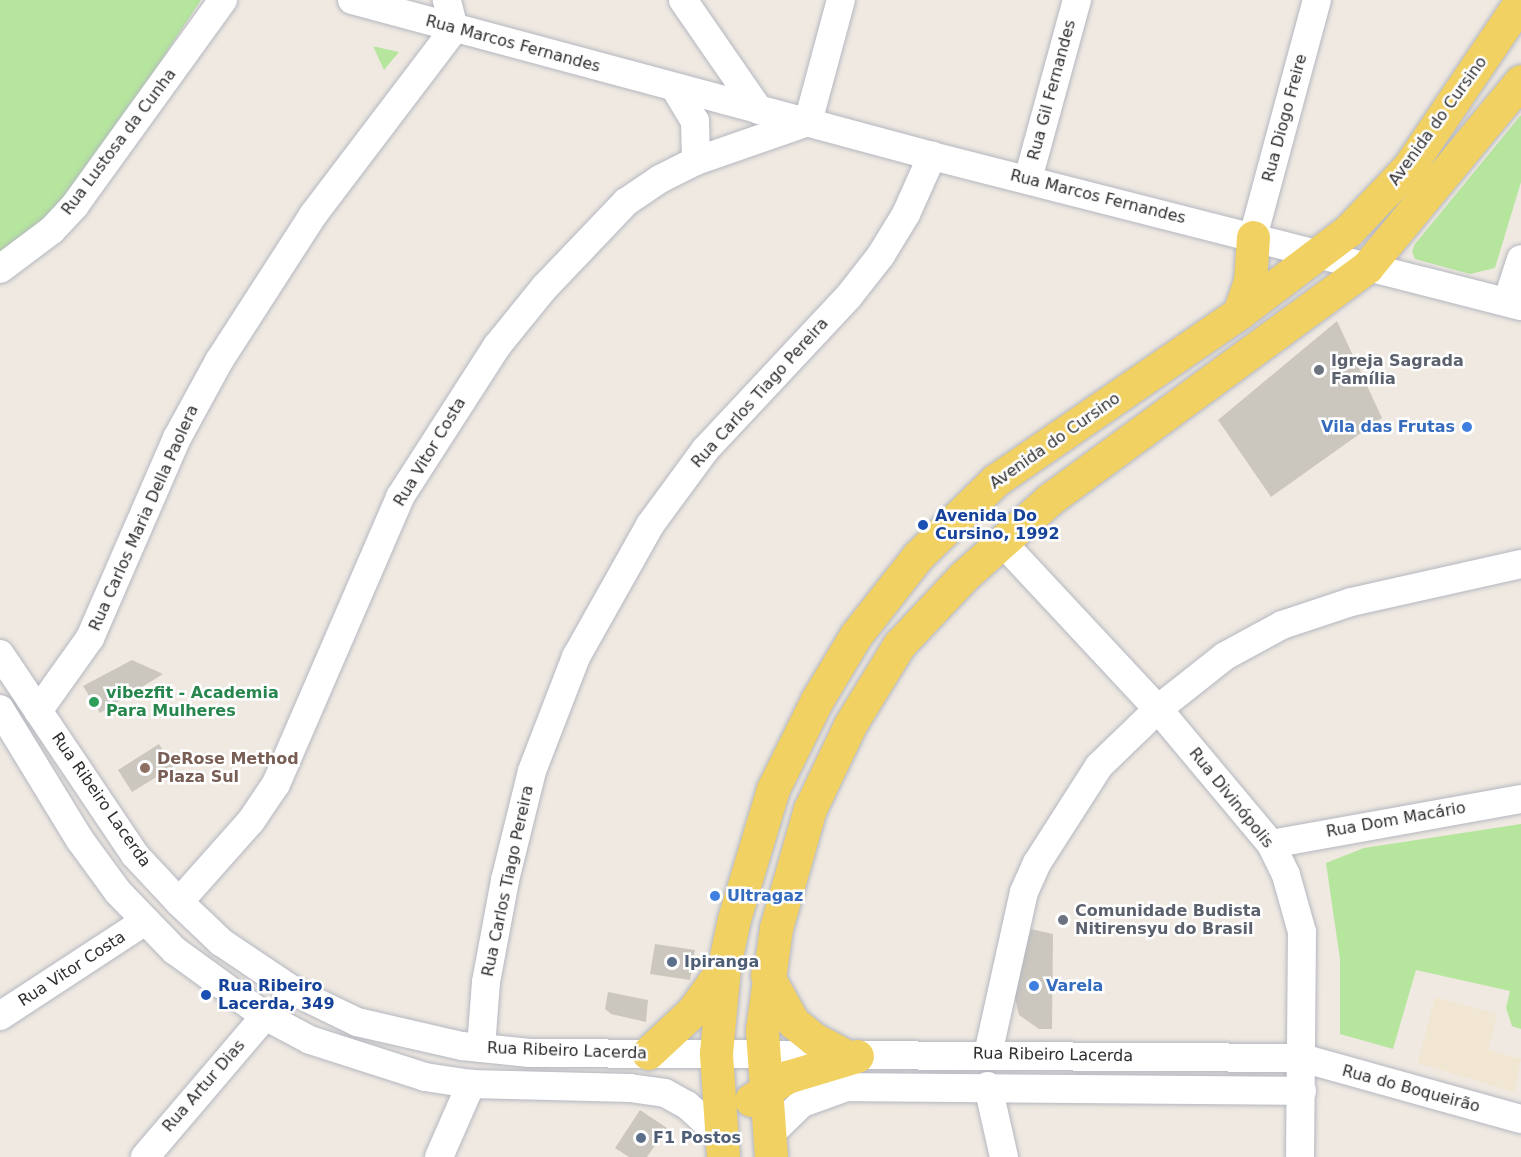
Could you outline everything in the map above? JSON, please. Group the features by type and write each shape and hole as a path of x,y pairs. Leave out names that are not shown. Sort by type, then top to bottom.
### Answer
{"main road":[{"name":"Avenida do Cursino","path":"721,1146 717,1053 724,966 734,919 772,789 817,700 870,618 918,556 996,480 1321,255 1408,168 1521,1"},
{"path":"770,1147 764,1088 767,975 810,809 850,725 899,645 1002,542 1050,499 1367,267 1521,81"},
{"path":"1239,313 1250,280 1253,237"},
{"path":"648,1053 693,1011 724,966"},
{"path":"767,975 793,1022 814,1039 851,1056"},
{"path":"721,1146 764,1088 851,1056"}],"street":[{"name":"Rua Lustosa da Cunha","path":"0,269 52,230 75,205 223,0"},
{"name":"Rua Marcos Fernandes","path":"352,0 932,156 1514,304"},
{"path":"447,0 454,29"},
{"path":"683,0 759,110"},
{"path":"808,122 841,0"},
{"name":"Rua Gil Fernandes","path":"1028,179 1077,0"},
{"name":"Rua Diogo Freire","path":"1253,237 1317,0"},
{"name":"Rua Carlos Maria Della Paolera","path":"38,711 90,638 177,438 219,361 314,215 454,29"},
{"path":"675,88 695,121 696,161"},
{"name":"Rua Vitor Costa","path":"180,902 251,821 276,784 400,497 497,346 597,228 660,179 696,161 808,122"},
{"name":"Rua Carlos Tiago Pereira","path":"481,1048 486,982 505,880 532,771 576,657 650,525 705,450 849,296 881,255 906,214 932,156"},
{"path":"1514,304 1521,259"},
{"name":"Rua Divinópolis","path":"1002,542 1158,709 1271,844 1286,875 1302,932 1300,1157"},
{"path":"988,1054 1024,892 1037,863 1099,766 1158,709 1225,656 1282,624 1351,602 1521,564"},
{"name":"Rua Ribeiro Lacerda","path":"0,654 135,855 180,902 221,942 297,993 357,1022 481,1048 530,1053 851,1056 988,1054 1302,1058"},
{"name":"Rua Ribeiro Lacerda","path":"4,723 80,840 118,892 174,950 265,1016 310,1040 394,1070 471,1084 648,1089 687,1105 721,1146"},
{"name":"Rua Dom Macário","path":"1271,844 1521,799"},
{"name":"Rua Vitor Costa","path":"0,1016 145,921"},
{"name":"Rua Artur Dias","path":"145,1157 265,1016"},
{"name":"Rua do Boqueirão","path":"1302,1058 1521,1119"},
{"path":"439,1157 471,1084"},
{"path":"988,1086 1004,1157"},
{"name":"Rua Ribeiro Lacerda","path":"770,1147 802,1103 847,1087 988,1086 1302,1091"}],"shaded area":[{"path":"1435,997 1497,1014 1488,1050 1521,1059 1514,1092 1418,1063"}],"green space":[{"path":"0,0 201,0 63,209 0,252"},
{"path":"373,46 399,52 384,70"},
{"path":"1521,115 1521,182 1495,268 1470,274 1415,259 1412,251 1415,244"},
{"path":"1521,824 1521,1029 1512,1026 1506,1008 1510,991 1416,970 1393,1049 1340,1034 1340,959 1326,863 1364,848"}],"building":[{"name":"Igreja Sagrada Família","path":"1337,321 1382,418 1271,497 1218,420"},
{"path":"132,660 163,674 100,713 83,686"},
{"name":"DeRose Method Plaza Sul","path":"159,744 173,767 132,792 118,770"},
{"name":"Varela","path":"1031,929 1053,934 1052,1029 1039,1029 1019,1015 1014,994"},
{"name":"Ipiranga","path":"655,944 695,950 690,980 650,974"},
{"name":"Ipiranga","path":"608,992 648,1000 646,1022 611,1014 605,1009"},
{"name":"F1 Postos","path":"640,1110 667,1128 647,1157 629,1157 615,1148"}],"place":[{"name":"Igreja Sagrada Família","path":"1319,370"},
{"name":"Vila das Frutas","path":"1467,427"},
{"name":"Avenida Do Cursino, 1992","path":"923,525"},
{"name":"vibezfit - Academia Para Mulheres","path":"94,702"},
{"name":"DeRose Method Plaza Sul","path":"145,768"},
{"name":"Ultragaz","path":"715,896"},
{"name":"Comunidade Budista Nitirensyu do Brasil","path":"1063,920"},
{"name":"Ipiranga","path":"672,962"},
{"name":"Varela","path":"1034,986"},
{"name":"Rua Ribeiro Lacerda, 349","path":"206,995"},
{"name":"F1 Postos","path":"641,1138"}]}
